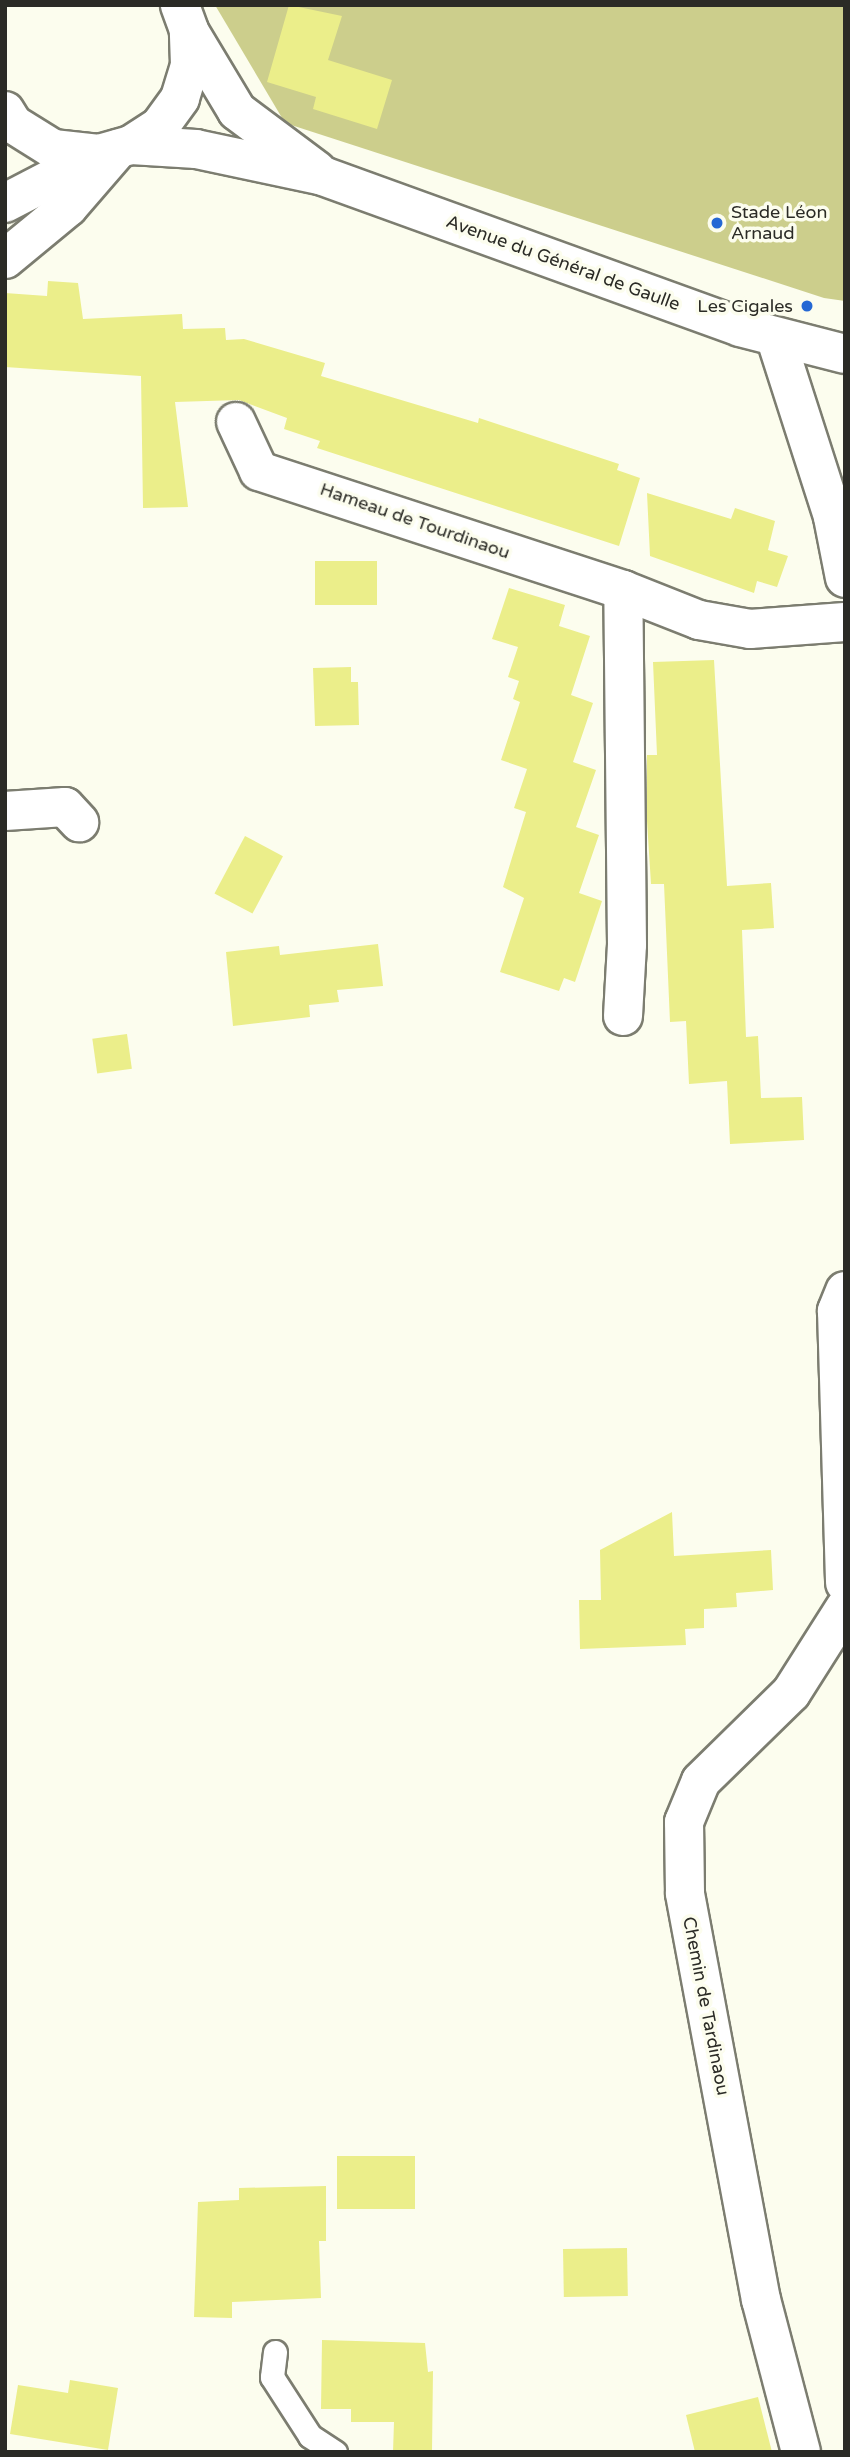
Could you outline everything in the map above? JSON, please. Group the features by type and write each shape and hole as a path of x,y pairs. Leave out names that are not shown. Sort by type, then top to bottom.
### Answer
{"street":[{"path":"5,203 160,126 180,98 190,65 184,18"},
{"name":"Avenue du Général de Gaulle","path":"184,18 237,111 323,176"},
{"name":"Avenue du Général de Gaulle","path":"5,111 13,124 53,149 196,149 323,176 776,339 845,354"},
{"path":"5,259 68,207 116,150"},
{"path":"776,339 833,517 845,578"},
{"name":"Hameau de Tourdinaou","path":"236,422 259,471 623,590 699,620 750,629 845,622"},
{"path":"622,1016 627,945 623,590"},
{"path":"5,811 65,807 79,822"},
{"name":"Chemin de Tardinaou","path":"801,2452 761,2300 685,1893 684,1822 701,1781 792,1693 844,1607 837,1311 845,1291"}],"lane":[{"path":"275,2352 272,2377 310,2436 335,2452"}],"green space":[{"name":"Stade Léon Arnaud","path":"215,5 845,5 845,301 824,298 285,123"}],"building":[{"path":"289,5 342,16 328,60 392,80 377,129 313,109 316,97 267,82"},
{"path":"48,281 78,283 83,319 182,314 183,329 225,328 226,340 244,339 325,363 321,376 478,423 479,418 619,464 617,470 640,478 619,546 317,448 320,441 284,429 287,418 239,400 175,402 188,507 143,508 141,376 5,367 5,293 47,296"},
{"path":"647,493 731,519 735,508 775,521 768,550 788,556 777,587 757,581 754,593 650,556"},
{"path":"315,561 377,561 377,605 315,605"},
{"path":"509,588 565,605 559,626 590,636 571,695 593,703 573,762 596,770 576,827 599,835 579,893 602,901 575,982 564,978 559,991 500,972 524,898 503,887 526,812 514,808 527,769 501,760 520,702 513,699 519,681 508,677 518,647 492,639"},
{"path":"714,660 727,886 771,883 774,928 742,930 746,1037 758,1036 761,1098 802,1097 804,1140 730,1144 727,1081 689,1084 686,1021 670,1022 664,884 651,884 647,821 647,755 657,755 653,662"},
{"path":"351,667 351,682 358,682 359,725 315,726 313,668"},
{"path":"245,836 283,856 252,914 214,893"},
{"path":"378,944 383,986 337,990 339,1002 309,1005 310,1017 233,1026 226,952 279,946 280,955"},
{"path":"127,1034 132,1069 97,1074 92,1039"},
{"path":"672,1512 674,1556 771,1550 773,1590 736,1593 737,1607 704,1609 704,1628 685,1629 686,1645 580,1649 579,1600 601,1600 600,1550"},
{"path":"337,2156 415,2156 415,2209 337,2209"},
{"path":"326,2186 326,2241 319,2241 321,2298 232,2302 232,2318 194,2317 198,2202 239,2200 239,2188"},
{"path":"627,2248 628,2296 564,2297 563,2249"},
{"path":"322,2340 425,2343 428,2372 433,2371 432,2452 393,2452 394,2422 351,2422 351,2409 321,2409"},
{"path":"70,2380 118,2388 108,2450 10,2434 18,2385 68,2393"},
{"path":"758,2397 772,2452 695,2452 686,2415"}],"place":[{"name":"Stade Léon Arnaud","path":"717,223"},
{"name":"Les Cigales","path":"807,306"}]}
